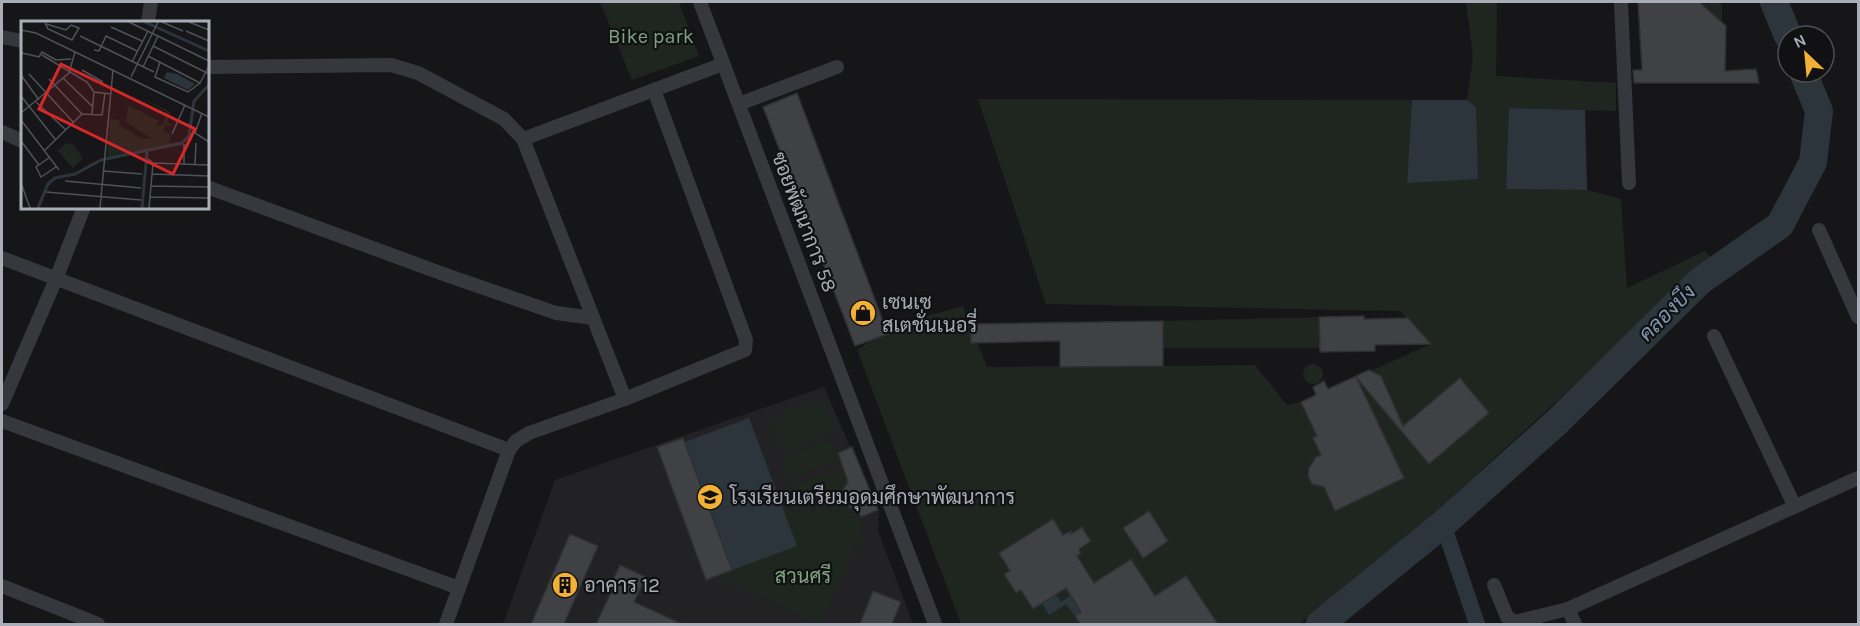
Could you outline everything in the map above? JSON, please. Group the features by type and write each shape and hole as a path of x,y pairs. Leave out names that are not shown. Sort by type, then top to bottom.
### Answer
{"street":[{"path":"148,21 151,2"},
{"name":"ซอยพัฒนาการ 58","path":"700,2 935,624"},
{"path":"1620,2 1629,183"},
{"path":"2,37 21,41"},
{"path":"523,139 723,64"},
{"path":"208,67 391,65 418,73 504,119 523,139 625,399"},
{"path":"739,104 837,67"},
{"path":"446,624 509,450 516,441 529,433 625,399 745,350 746,340 654,90"},
{"path":"2,132 21,141"},
{"path":"208,187 446,276 556,313 593,318"},
{"path":"2,404 56,279 84,208"},
{"path":"1819,230 1858,316"},
{"path":"2,258 509,450"},
{"path":"1714,336 1794,507"},
{"path":"2,420 459,588"},
{"path":"1494,585 1507,616 1515,622 1569,609 1858,478"},
{"path":"2,586 98,624"},
{"path":"1569,609 1575,624"}],"shaded area":[{"path":"1412,100 1467,100 1476,107 1478,179 1407,183"},
{"path":"1509,108 1585,110 1587,190 1506,189"},
{"name":"โรงเรียนเตรียมอุดมศึกษาพัฒนาการ","path":"824,387 879,513 878,531 913,624 503,624 555,480"},
{"path":"749,418 797,546 732,570 685,442"},
{"path":"1056,595 1061,602 1070,596 1081,612 1075,616 1066,604 1049,615 1042,603"}],"green space":[{"name":"Bike park","path":"600,2 679,2 699,56 632,80"},
{"path":"1466,2 1497,2 1496,76 1616,83 1616,111 1510,108 1506,189 1587,190 1621,199 1627,288 1705,251 1712,259 1417,529 1343,591 1299,624 961,624 857,350 896,325 963,306 987,367 1255,365 1287,405 1301,402 1431,344 1400,311 1046,304 978,99 1412,100 1407,183 1476,107 1467,100 1473,57"},
{"path":"1699,2 1722,2 1722,23"},
{"path":"1319,317 1320,348 1163,348 1163,321"},
{"path":"1313,364 1320,367 1323,374 1320,381 1313,384 1306,381 1303,374 1306,367"},
{"path":"822,396 837,430 784,453 770,419"},
{"path":"831,439 839,460 789,479 781,458"},
{"path":"842,467 850,488 800,507 792,486"},
{"name":"สวนศรี","path":"846,495 865,527 821,624 711,574 794,541 782,509 800,512"}],"building":[{"path":"1638,2 1699,2 1726,26 1725,71 1756,69 1759,83 1634,83 1633,70 1642,70"},
{"path":"797,93 888,334 855,346 763,107"},
{"path":"1364,316 1364,319 1408,318 1431,344 1375,345 1375,351 1320,352 1319,317"},
{"path":"1163,321 1163,366 1060,367 1060,341 971,343 970,324"},
{"path":"1369,370 1381,376 1403,426 1460,378 1489,413 1429,464 1356,377 1404,478 1335,511 1324,487 1312,484 1308,476 1309,468 1316,457 1321,455 1313,438 1317,436 1301,402 1316,395 1313,387 1324,381 1328,389"},
{"path":"683,438 732,570 706,580 657,447"},
{"path":"852,447 878,510 861,517 856,506 850,508 843,490 848,482 838,453"},
{"path":"1149,511 1168,541 1143,558 1123,528"},
{"path":"1053,519 1063,535 1071,531 1071,534 1082,527 1091,541 1079,549 1081,553 1077,556 1094,583 1131,559 1155,596 1186,576 1218,624 1080,624 1075,616 1081,612 1066,588 1033,609 1021,590 1016,593 1004,574 1010,571 999,553"},
{"name":"อาคาร 12","path":"570,534 598,546 564,624 531,624"},
{"path":"620,565 646,577 634,602 682,624 596,624 614,586 611,584"},
{"path":"873,591 901,602 892,624 860,624"}],"waterway":[{"name":"คลองบึง","path":"1774,2 1783,24"},
{"name":"คลองบึง","path":"1320,624 1443,524 1557,422 1700,281 1780,225 1813,162 1819,111 1808,84"},
{"path":"1443,524 1477,624"}],"place":[{"name":"เซนเซ สเตชั่นเนอรี่","path":"863,313"},
{"name":"โรงเรียนเตรียมอุดมศึกษาพัฒนาการ","path":"710,497"},
{"name":"อาคาร 12","path":"565,585"}]}
